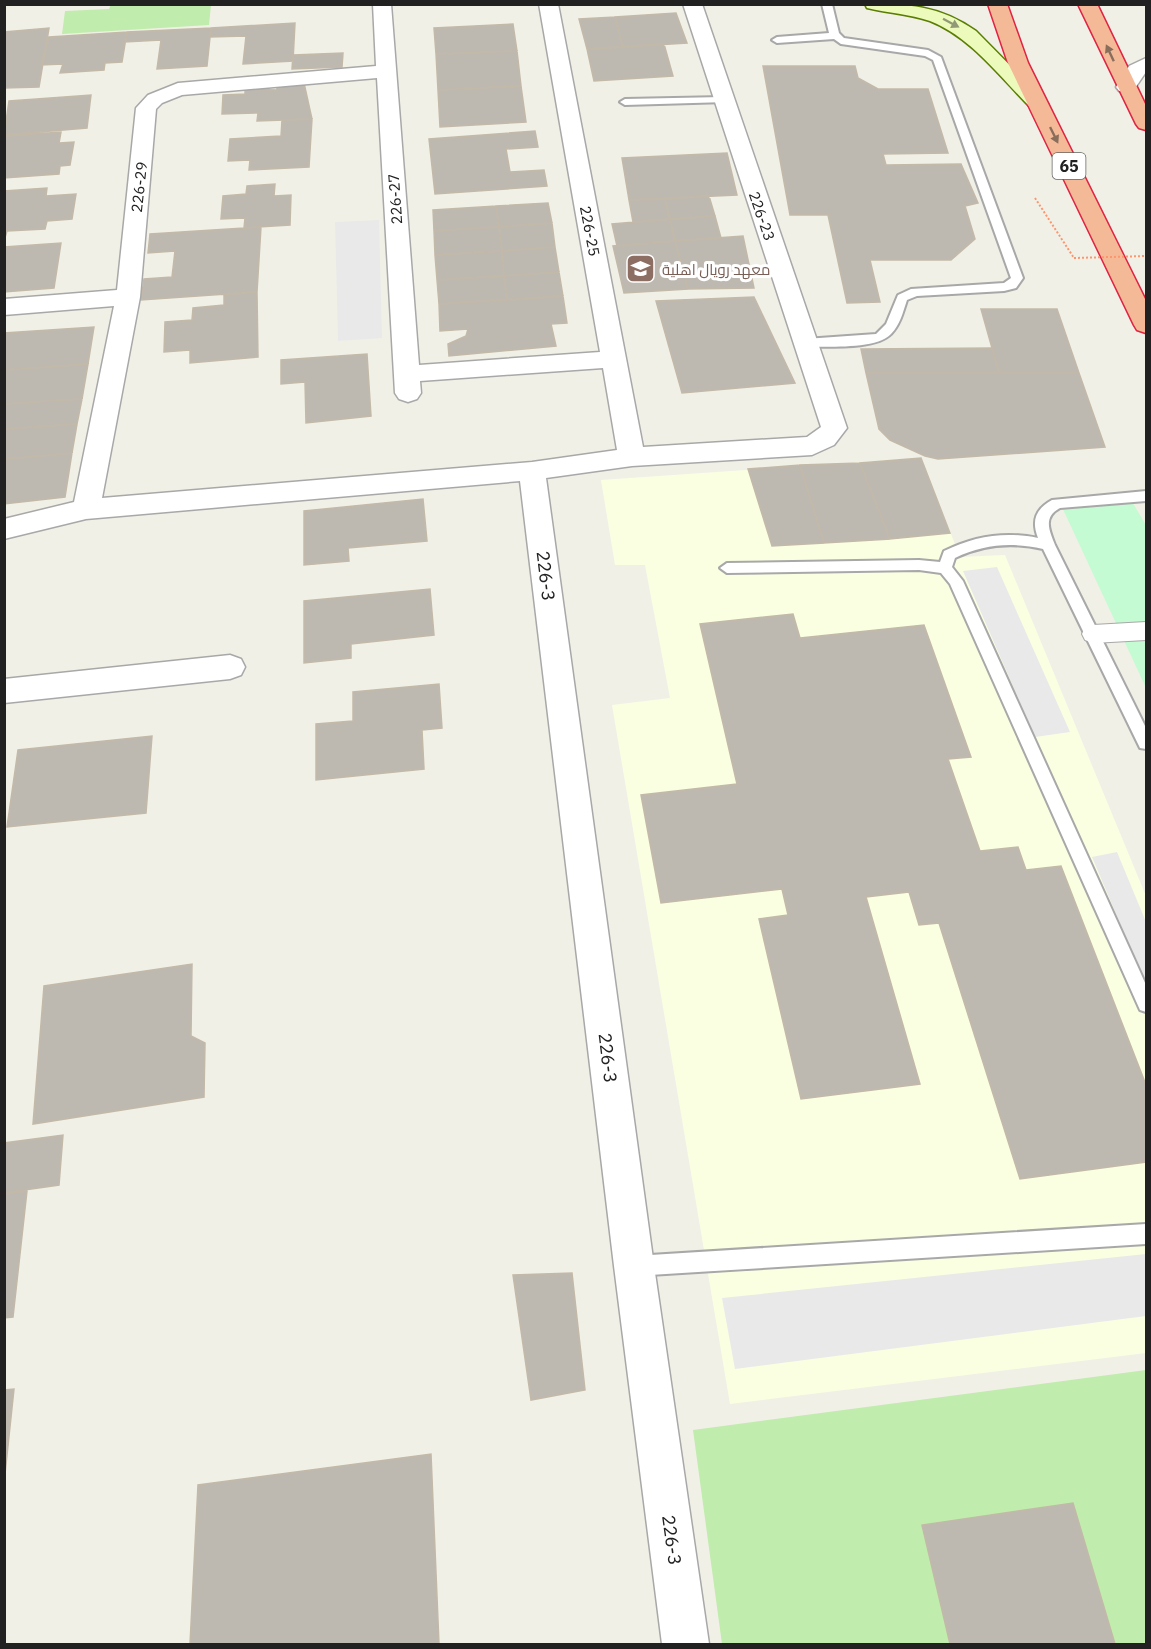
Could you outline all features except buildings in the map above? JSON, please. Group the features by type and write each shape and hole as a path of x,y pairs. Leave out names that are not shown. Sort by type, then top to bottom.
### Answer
{"highway":[{"name":"65","path":"997,4 1018,63 1146,325"},
{"path":"1087,4 1146,124"}],"main road":[{"path":"874,4 924,12 957,26 969,35 1038,104"}],"street":[{"name":"226-27","path":"382,4 407,383 614,358"},
{"name":"226-25","path":"548,4 632,457"},
{"name":"226-23","path":"632,457 813,446 825,439 834,428 692,4"},
{"path":"1126,87 1136,70 1146,64"},
{"name":"226-29","path":"86,509 128,297 146,108 155,99 178,89 387,71"},
{"path":"4,307 128,297"},
{"path":"4,528 86,509 532,471 632,457"},
{"name":"226-3","path":"532,471 634,1266 686,1644"},
{"path":"1093,634 1144,635"},
{"path":"4,691 230,667"}],"lane":[{"path":"827,4 835,36"},
{"path":"777,40 835,36 844,42 928,53 937,59 1017,278 1012,285 1004,287 915,292 902,298 891,330 883,337 873,340 805,343"},
{"path":"625,102 723,100"},
{"path":"1146,496 1057,503 1048,507 1040,519 1048,545 1146,743"},
{"path":"945,568 949,555 968,544 1006,538 1048,545"},
{"path":"727,568 919,565 945,568 956,581 1146,1004"},
{"path":"634,1266 1146,1234"}],"path":[{"path":"1035,198 1074,258 1146,255"}],"shaded area":[{"path":"379,220 382,338 338,341 335,222"},
{"path":"921,458 960,557 1005,555 1146,896 1146,1353 730,1404 612,705 670,698 645,565 615,565 601,480"},
{"path":"997,567 1070,732 1035,737 963,571"},
{"path":"1117,852 1146,922 1146,985 1092,857"},
{"path":"1146,1254 1146,1316 735,1369 722,1298"}],"green space":[{"path":"111,4 211,5 209,25 62,34 65,11 109,9"},
{"path":"1131,500 1146,525 1146,688 1061,505"},
{"path":"1146,1370 1146,1644 722,1644 693,1430"}],"place":[{"name":"معهد رويال اهلية","path":"641,269"}]}
